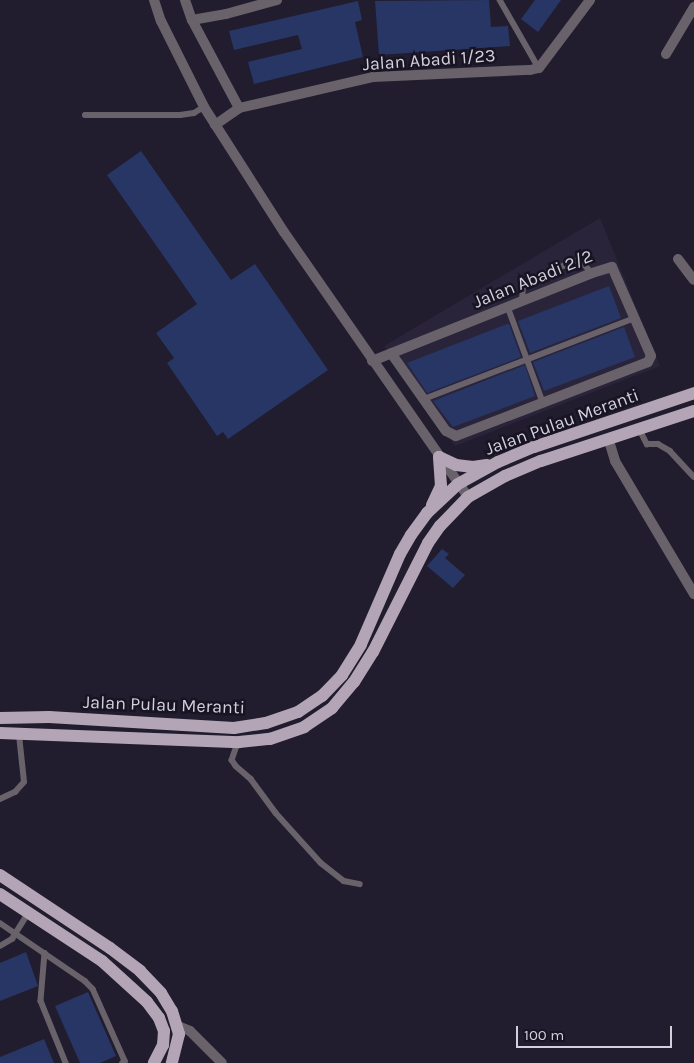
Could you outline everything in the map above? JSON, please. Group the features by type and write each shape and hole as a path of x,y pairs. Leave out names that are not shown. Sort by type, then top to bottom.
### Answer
{"main road":[{"name":"Jalan Pulau Meranti","path":"0,718 49,717 234,728 266,723 298,712 322,696 342,675 361,644 400,554 427,513 458,484 498,462 534,448 694,393"},
{"name":"Jalan Pulau Meranti","path":"0,733 239,742 270,739 295,730 332,708 354,682 373,652 428,542 440,526 468,497 505,476 532,465 694,411"},
{"path":"427,513 441,486 439,457 456,465 473,467 498,462"},
{"path":"0,875 110,948 140,971 161,993 172,1011 179,1034 172,1063"},
{"path":"0,894 102,961 147,1002 159,1018 164,1031 162,1045 154,1063"}],"street":[{"path":"154,0 161,21 215,125 372,361 468,497"},
{"path":"185,0 192,20 238,108"},
{"path":"192,20 226,14 275,0"},
{"path":"539,68 590,0"},
{"path":"666,54 694,7"},
{"name":"Jalan Abadi 1/23","path":"215,125 238,108 373,77 530,70 539,68"},
{"path":"678,259 694,280"},
{"name":"Jalan Abadi 2/2","path":"372,361 612,266 650,360 543,402"},
{"path":"392,353 446,430 456,436 543,402"},
{"path":"609,440 615,461 694,594"},
{"path":"176,1025 190,1031 222,1063"}],"lane":[{"path":"500,0 539,68"},
{"path":"85,115 180,115 194,113 204,107"},
{"path":"522,301 525,282 575,261 583,263 592,273"},
{"path":"508,307 543,402"},
{"path":"424,399 634,318"},
{"path":"640,430 646,444 658,444 670,451 694,477"},
{"path":"0,799 15,792 24,782 18,733"},
{"path":"239,742 232,760 251,779 276,813 321,863 344,881 360,884"},
{"path":"0,946 7,944 29,912"},
{"path":"0,923 85,980 93,989 125,1061 123,1063"},
{"path":"45,954 41,1001 66,1063"}],"shaded area":[{"path":"600,218 660,366 455,446 384,346"}],"building":[{"path":"489,0 491,27 508,26 510,46 379,55 375,1"},
{"path":"535,0 561,0 538,32 521,19"},
{"path":"358,1 362,20 355,22 363,57 254,84 248,62 302,49 298,35 234,50 229,31"},
{"path":"141,151 231,280 255,264 328,370 228,439 223,432 217,436 167,363 174,358 156,333 197,304 107,175"},
{"path":"609,286 621,318 530,353 518,321"},
{"path":"509,324 521,357 427,393 407,363"},
{"path":"624,327 635,357 544,391 533,362"},
{"path":"525,365 535,396 453,427 433,401"},
{"path":"442,549 449,554 445,558 465,575 453,588 427,566"},
{"path":"26,952 38,986 0,1001 0,963"},
{"path":"88,992 116,1056 100,1063 80,1063 55,1006"},
{"path":"44,1039 54,1063 0,1063 0,1057"}]}
